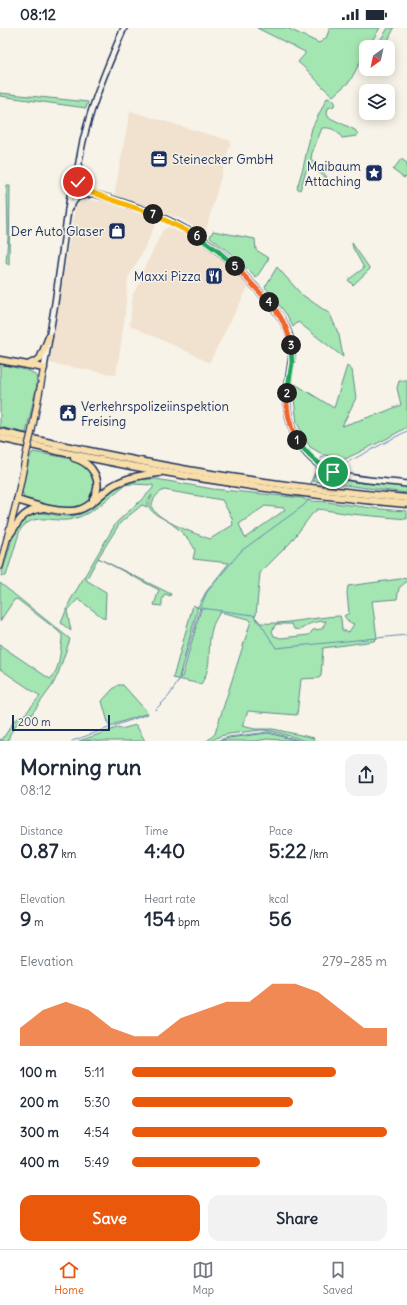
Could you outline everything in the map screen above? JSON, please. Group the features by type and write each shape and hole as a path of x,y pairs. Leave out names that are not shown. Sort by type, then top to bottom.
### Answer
{"highway":[{"path":"28,364 40,359 49,338"},
{"path":"0,360 44,368"},
{"path":"0,432 165,466 310,491 407,498"},
{"path":"0,438 62,453 166,472 407,504"},
{"path":"62,453 92,467 98,485 97,494 91,503"},
{"path":"17,500 45,508 72,512 82,509 112,486 127,478 166,472"},
{"path":"8,537 17,522 25,514 37,509 45,508"}],"main road":[{"path":"0,566 17,500 44,368 70,196 74,188 84,137 99,91 124,28"},
{"path":"77,169 78,182 84,189 93,194"},
{"path":"74,188 152,213 189,231 223,254 238,268 277,312 289,334 292,353 287,402 289,420 297,441 304,451 314,461 338,474 349,477 407,484"},
{"path":"67,212 77,198 93,194"}],"shaded area":[{"path":"130,111 231,141 205,233 179,218 114,196"},
{"path":"86,199 117,204 156,219 157,221 128,278 124,323 116,375 49,363 75,207"},
{"path":"169,227 209,248 249,285 209,363 195,355 131,326 130,324 133,294 140,283 140,277 163,230"}],"green space":[{"path":"257,28 287,28 319,43 326,38 330,28 380,28 372,40 359,40 359,64 350,81 333,96 298,62 305,52"},
{"path":"388,28 394,28 388,40 380,40"},
{"path":"0,93 88,102 86,108 0,96"},
{"path":"327,98 332,99 335,102 334,106 328,108 328,117 355,130 358,134 357,136 342,138 334,130 322,128 311,159 327,177 326,178 312,167 309,168 306,171 300,190 297,188 312,128"},
{"path":"401,159 407,163 407,177 404,178 393,170"},
{"path":"7,186 10,186 9,265 6,263 8,238"},
{"path":"213,231 255,239 256,250 269,258 256,278 235,257 210,237"},
{"path":"352,243 370,269 353,285 348,280 364,268 353,248"},
{"path":"277,267 301,294 330,314 339,335 343,357 298,322 293,327 287,315 265,287"},
{"path":"0,364 30,371 36,376 37,385 26,433 0,427"},
{"path":"347,366 352,370 356,398 342,426 401,405 397,388 399,381 407,381 407,427 341,461 331,456 324,455 310,447 297,423 294,399 295,384 334,408"},
{"path":"33,452 69,459 80,463 87,468 94,481 93,495 89,501 83,505 69,509 24,498 22,491 29,459"},
{"path":"320,470 340,479 362,483 407,486 407,493 312,481 315,474 321,476 323,475 319,471"},
{"path":"156,479 213,489 302,498 310,501 387,510 407,511 407,519 351,514 318,509 312,514 290,543 260,573 256,615 254,616 259,623 279,623 340,616 342,630 349,632 354,624 349,622 344,616 349,613 347,593 348,586 407,578 407,581 399,588 397,599 372,601 377,638 374,641 323,648 321,676 319,678 301,679 297,715 248,711 242,726 255,729 273,729 314,738 314,741 307,741 272,731 261,730 229,734 220,736 211,741 207,741 215,734 251,621 249,619 220,612 214,623 210,637 209,663 205,677 201,684 173,678 193,605 197,607 199,605 206,592 229,563 193,559 195,550 188,539 172,524 155,514 150,509 149,504 152,495 147,502 147,507 142,505 120,523 86,580 106,592 105,619 78,599 67,611 71,631 61,623 70,601 116,523 149,493 153,488 153,485 125,485 107,500 80,517 66,520 38,519 26,524 20,530 6,576 1,576 14,532 21,522 28,516 36,513 61,516 80,514 88,510 121,485 136,480","holes":["164,490 222,500 232,518 233,525 210,539 178,526 163,518 152,508 154,500 161,491","265,506 284,508 285,510 245,538 239,524","197,607 201,609 182,677 179,677","326,621 322,629 313,630 309,635 281,638 274,636 272,631 276,624 292,624 294,629 302,629 312,623"]},
{"path":"98,558 171,594 170,596 165,594 162,600 162,606 154,605 159,590"},
{"path":"0,583 70,639 58,674 52,686 31,715 18,722 10,734 8,741 0,741 0,739 2,740 14,721 26,713 40,696 0,669 0,645 50,679 58,666 62,635 17,599 14,600 0,621"},
{"path":"118,685 123,685 148,713 109,726 102,701"},
{"path":"136,725 145,741 79,741 117,728 121,729"},
{"path":"268,733 299,741 267,739 256,741 219,741 229,738"}],"waterway":[{"path":"319,463 322,457 344,464 407,431"},
{"path":"311,485 318,466"},
{"path":"155,710 169,696 179,680 200,608 207,592 241,551 303,506 309,500 309,496"},
{"path":"201,608 253,615 259,621 276,648 407,635"},
{"path":"72,741 148,714"},
{"path":"216,741 228,737 269,732 301,741"}],"place":[{"name":"Steinecker GmbH","path":"159,159"},
{"name":"Maibaum Attaching","path":"374,173"},
{"name":"Der Auto Glaser","path":"117,231"},
{"name":"Maxxi Pizza","path":"214,276"},
{"name":"Verkehrspolizeiinspektion Freising","path":"68,413"}],"route":[{"path":"78,182 80,186 93,194 164,218 205,241 223,254 238,268 274,308 287,328 292,348 291,374 287,402 291,427 297,441 304,451 314,461 333,472"}]}
